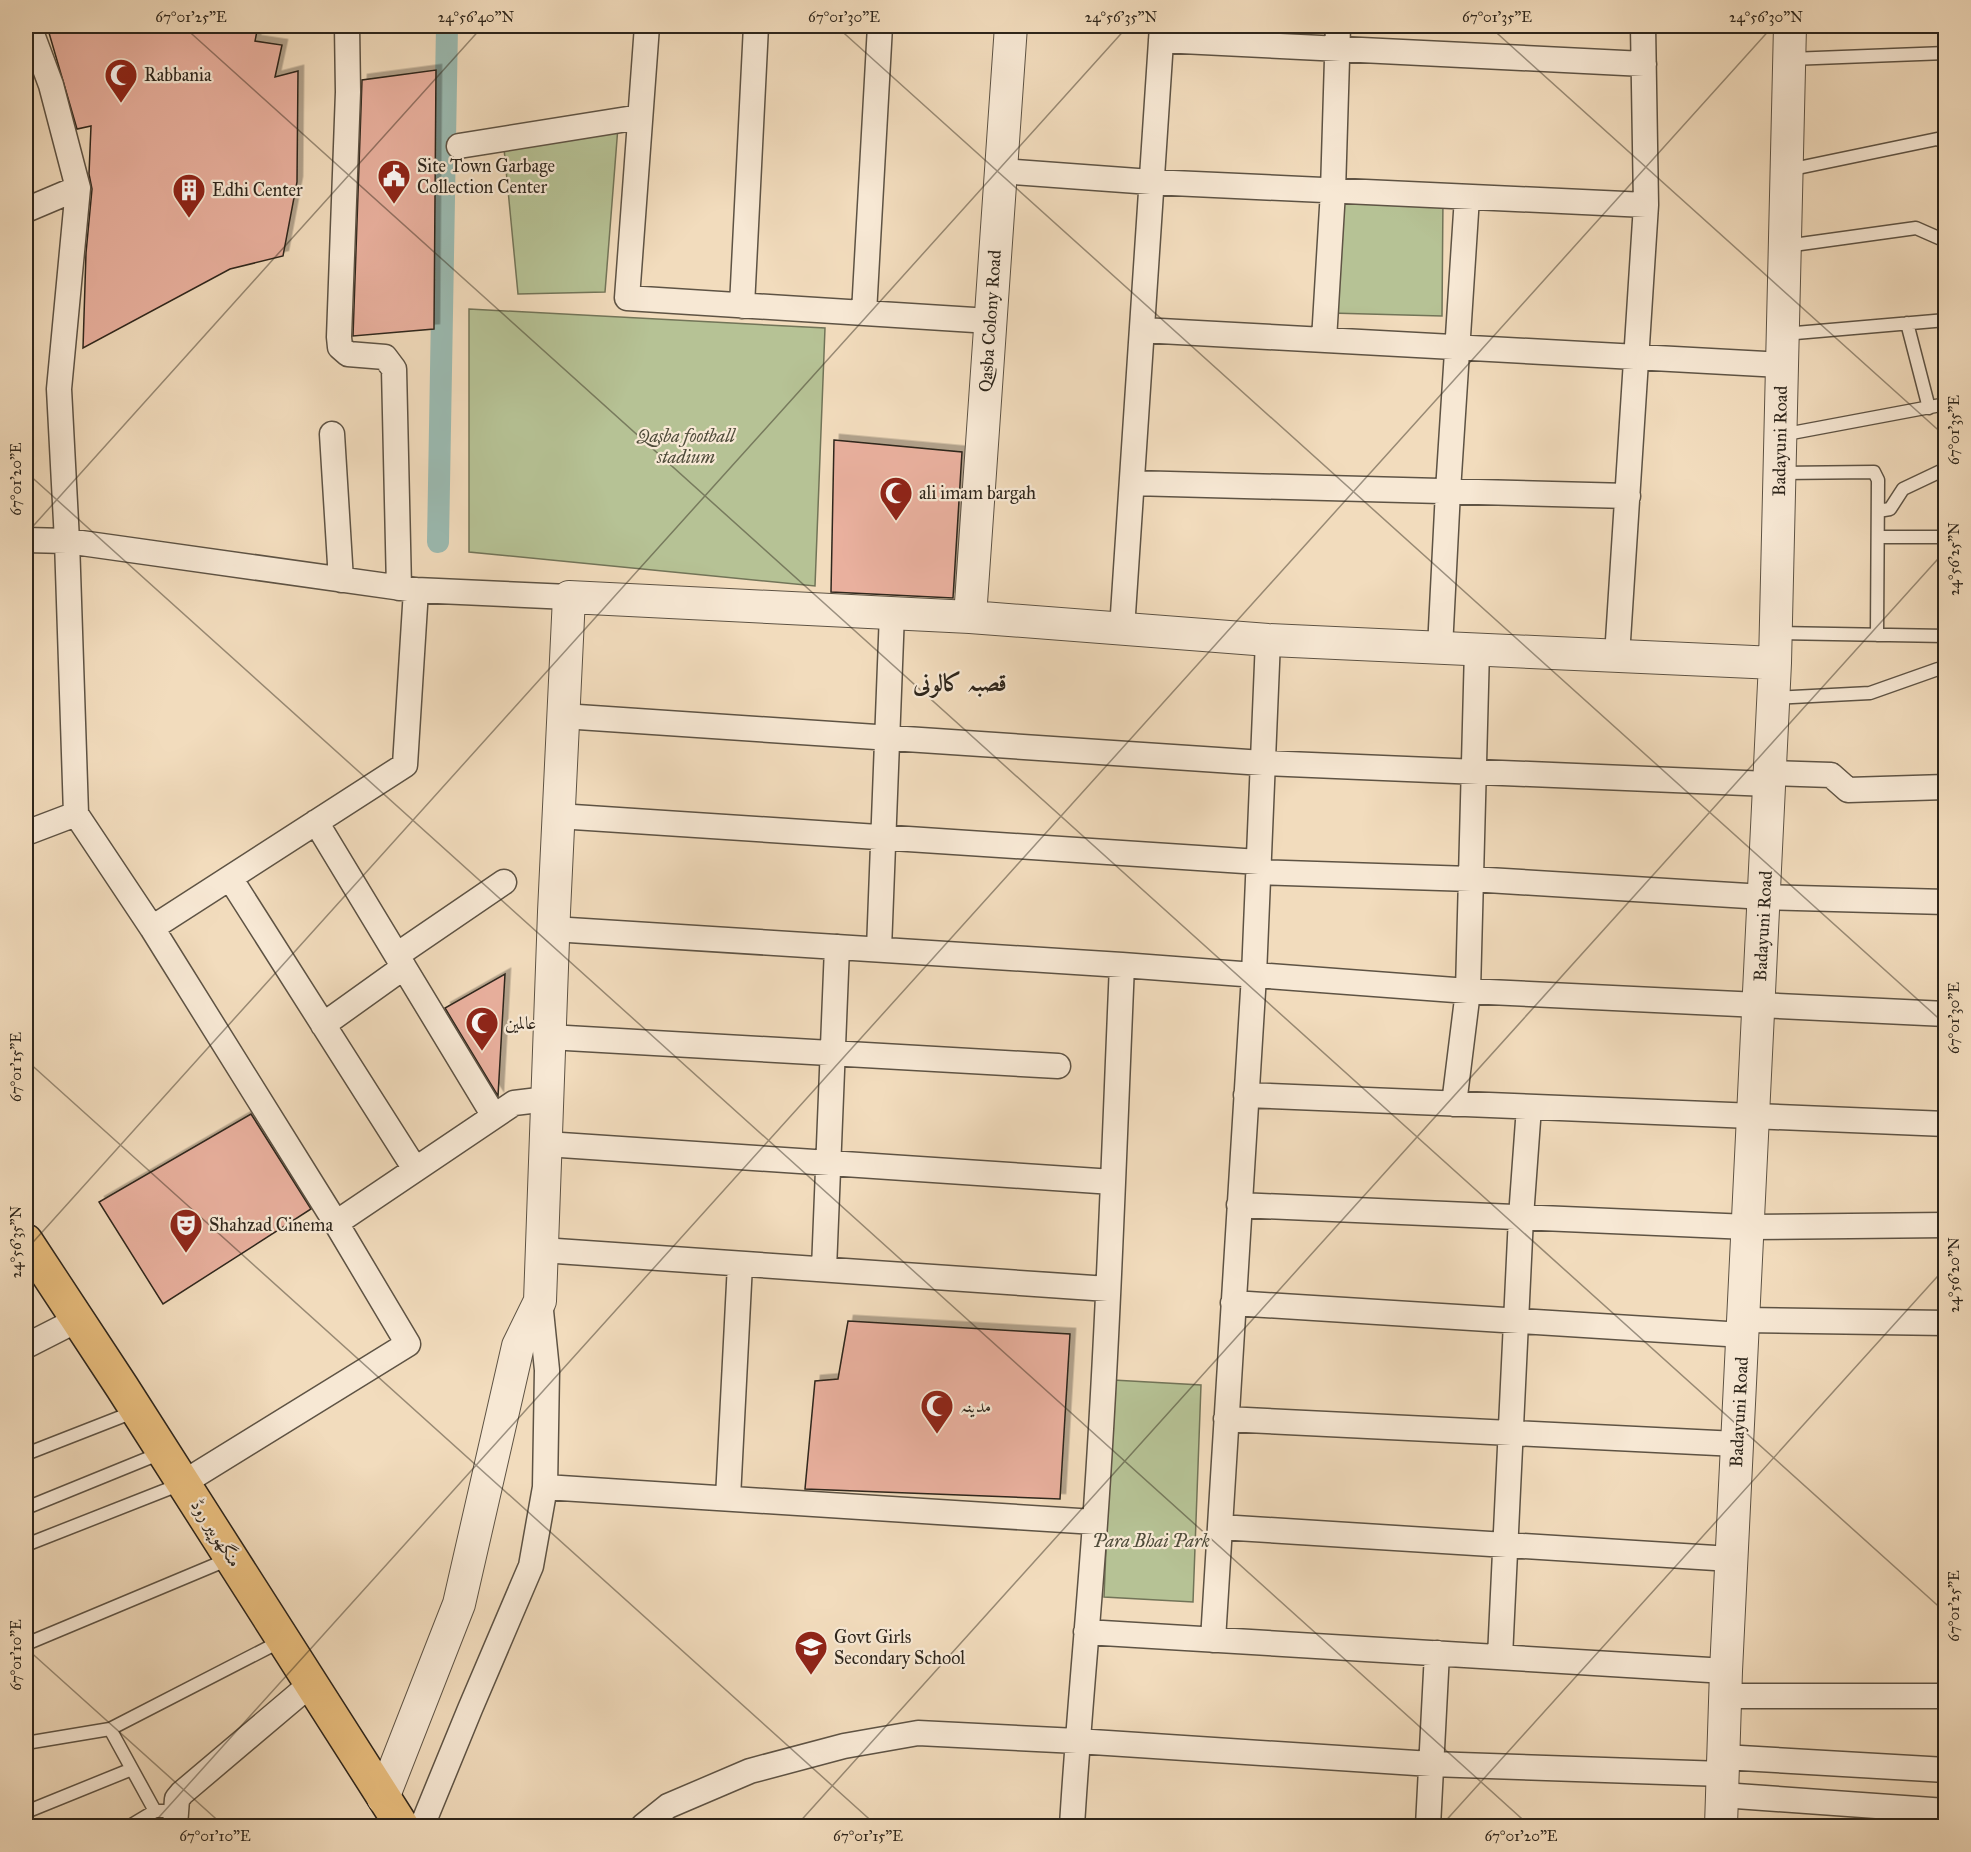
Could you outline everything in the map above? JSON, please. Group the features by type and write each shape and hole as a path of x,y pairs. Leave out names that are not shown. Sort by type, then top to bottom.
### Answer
{"main road":[{"name":"منگھوپیر روڈ","path":"26,1241 284,1639 402,1827"}],"street":[{"path":"29,26 51,86 78,188 59,389 67,541 76,814 152,928 336,1223 408,1344 183,1483"},
{"path":"152,928 405,765 408,589 394,369 385,357 348,354 340,347 348,92 347,26"},
{"path":"646,26 627,298 990,321"},
{"path":"742,306 756,26"},
{"path":"864,313 880,26"},
{"name":"Qasba Colony Road","path":"970,617 1011,26"},
{"path":"1617,656 1646,206 1643,26"},
{"name":"Badayuni Road","path":"1721,1827 1731,1559 1775,663 1790,26"},
{"path":"1122,629 1161,33 1338,37 1644,64"},
{"path":"1324,340 1333,191 1338,37"},
{"path":"459,146 640,117"},
{"path":"1001,171 1152,182 1646,206"},
{"path":"26,210 78,188"},
{"path":"1440,648 1467,197"},
{"path":"1142,330 1636,358 1782,350"},
{"path":"332,434 341,580"},
{"path":"1132,483 1628,496"},
{"path":"26,540 67,541 408,589 970,617 1268,640 1775,663"},
{"path":"422,1827 531,1566 545,1487 547,1370 540,1301 553,929 569,597"},
{"path":"879,950 892,613"},
{"path":"1213,1640 1254,975 1268,640"},
{"path":"1454,1104 1468,991 1477,650"},
{"path":"563,716 1263,763 1770,779 1831,775 1848,790 1946,787"},
{"path":"26,833 76,814"},
{"path":"558,816 884,837 1259,867 1764,897 1946,902"},
{"path":"316,822 494,1116"},
{"path":"230,878 415,1170"},
{"path":"324,1024 400,961 504,882"},
{"path":"553,929 1122,965 1468,991 1946,1014"},
{"path":"824,1269 837,947"},
{"path":"1072,1827 1095,1522 1122,965"},
{"path":"549,1037 1058,1066"},
{"path":"1246,1095 1946,1124"},
{"path":"336,1223 514,1103 547,1099"},
{"path":"1500,1657 1521,1217 1529,1107"},
{"path":"546,1144 1113,1182"},
{"path":"1239,1205 1748,1227 1946,1225"},
{"path":"542,1250 1108,1289"},
{"path":"728,1498 740,1264"},
{"path":"383,1798 459,1605 518,1347 540,1301"},
{"path":"1233,1303 1517,1321 1743,1328 1946,1323"},
{"path":"26,1346 77,1320"},
{"path":"1226,1419 1737,1444"},
{"path":"545,1487 1095,1522"},
{"path":"1220,1527 1731,1559"},
{"path":"1086,1632 1500,1657 1726,1684 1946,1696"},
{"path":"1428,1827 1437,1653"},
{"path":"168,1816 182,1793 312,1683"},
{"path":"643,1827 668,1806 750,1771 844,1746 918,1733 1431,1764 1723,1775 1946,1770"},
{"path":"1723,1775 1946,1811"}],"lane":[{"path":"1789,60 1946,53"},
{"path":"1786,171 1937,139 1946,143"},
{"path":"1785,246 1916,228 1941,239 1946,238"},
{"path":"1782,350 1907,323 1946,320"},
{"path":"1907,323 1929,408"},
{"path":"1780,436 1946,404"},
{"path":"1878,511 1890,509 1903,489 1941,471 1946,471"},
{"path":"1779,473 1874,472 1878,480 1877,635"},
{"path":"1878,537 1946,537"},
{"path":"1775,633 1946,636"},
{"path":"1773,698 1870,693 1938,669 1946,669"},
{"path":"26,1455 137,1411"},
{"path":"26,1508 164,1452"},
{"path":"26,1545 183,1483"},
{"path":"26,1644 232,1558"},
{"path":"26,1743 110,1729 284,1639"},
{"path":"110,1729 132,1769 168,1816 130,1827"},
{"path":"26,1812 132,1769"}],"green space":[{"path":"619,114 605,292 518,294 503,138"},
{"path":"1340,196 1443,197 1442,316 1330,313"},
{"name":"Qasba football stadium","path":"469,309 825,328 815,586 469,552"},
{"name":"Para Bhai Park","path":"1113,1380 1201,1385 1193,1602 1104,1597"}],"building":[{"name":"Edhi Center","path":"47,26 258,26 255,41 282,45 275,77 298,71 297,182 283,256 230,269 83,348 86,253 92,189 89,174 91,126 77,129"},
{"name":"Site Town Garbage Collection Center","path":"436,70 434,329 353,336 362,80"},
{"name":"ali imam bargah","path":"834,440 962,452 953,598 831,592"},
{"name":"عالمین","path":"505,974 498,1096 445,1008"},
{"name":"Shahzad Cinema","path":"251,1114 311,1209 163,1304 99,1202"},
{"name":"مدینہ","path":"848,1321 1070,1334 1060,1499 805,1489 815,1381 838,1379"}],"waterway":[{"path":"438,542 447,26"}],"place":[{"name":"Rabbania","path":"121,104"},
{"name":"Site Town Garbage Collection Center","path":"394,205"},
{"name":"Edhi Center","path":"189,219"},
{"name":"ali imam bargah","path":"896,522"},
{"name":"عالمین","path":"482,1052"},
{"name":"Shahzad Cinema","path":"186,1254"},
{"name":"مدینہ","path":"937,1435"},
{"name":"Govt Girls Secondary School","path":"811,1676"}],"district":[{"name":"قصبہ کالونی","path":"960,683"}]}
